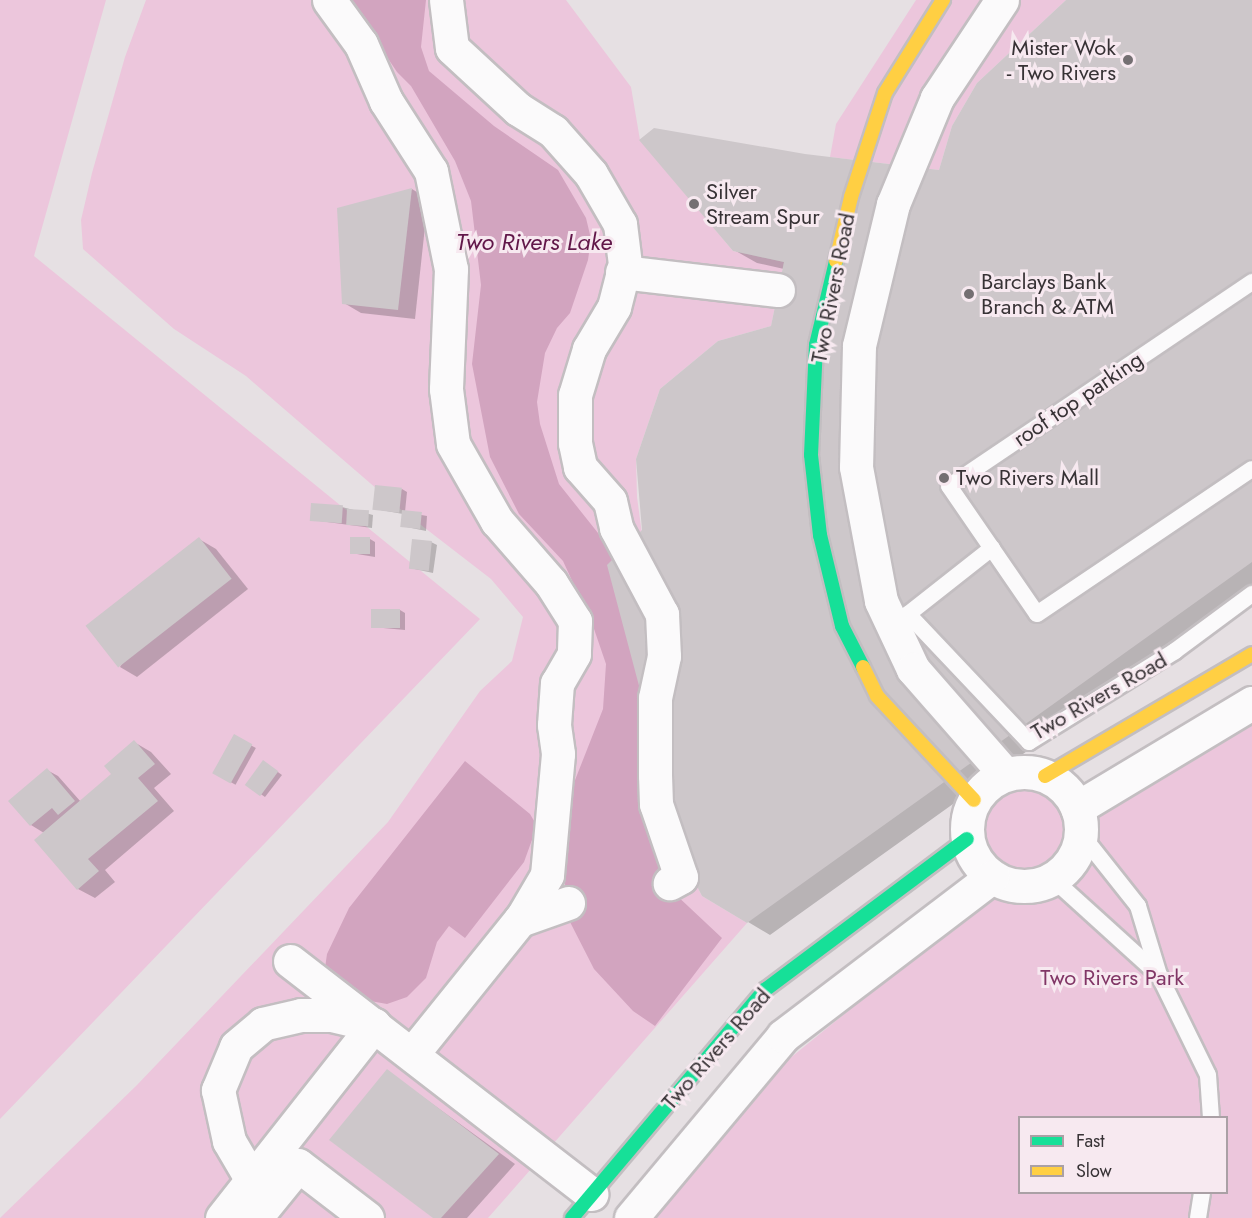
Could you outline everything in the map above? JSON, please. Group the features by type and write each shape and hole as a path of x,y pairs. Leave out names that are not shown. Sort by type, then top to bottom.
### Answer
{"street":[{"path":"329,0 361,44 386,101 431,171 452,268 446,389 453,444 497,521 551,584 575,621 574,654 556,683 554,726 558,754 547,875 520,920 412,1054"},
{"path":"446,0 452,48 518,110 553,131 591,174 620,224 622,273 614,307 589,349 575,394 575,443 580,467 609,501 616,528 662,614 664,656 655,698 655,775 656,804 681,877 670,883"},
{"name":"Two Rivers Road","path":"943,0 885,93 851,197 816,345 812,455 820,535 842,627 878,696 974,800"},
{"name":"Two Rivers Road","path":"1002,0 937,98 893,204 859,346 856,467 881,601 913,669 1005,774"},
{"path":"622,273 778,291"},
{"name":"Two Rivers Road","path":"1045,776 1252,654"},
{"path":"1079,821 1252,703"},
{"path":"1005,774 1045,776 1065,788 1079,821 1077,852 1053,879 1022,886 992,877 972,854 967,839 968,819 974,800 993,780 1005,774"},
{"name":"Two Rivers Road","path":"586,1209 765,990 967,839"},
{"name":"Two Rivers Road","path":"631,1218 783,1036 992,877"},
{"path":"520,920 568,903"},
{"path":"290,960 412,1054 586,1209"},
{"path":"252,1179 229,1141 218,1090 236,1047 262,1024 301,1015 331,1015 374,1025"},
{"path":"222,1218 374,1025"},
{"path":"255,1218 298,1165 367,1218"}],"lane":[{"name":"roof top parking","path":"1252,282 949,486 1037,614 1252,469"},
{"name":"Two Rivers Road","path":"992,548 908,614 1029,742 1175,651 1252,594"},
{"path":"1079,821 1138,906 1159,975 1208,1075 1211,1116"},
{"path":"1053,879 1159,975"},
{"path":"1198,1218 1202,1194"}],"green space":[{"path":"0,0 106,0 34,256 480,619 0,1119"},
{"path":"146,0 566,0 631,87 640,140 733,251 784,262 771,326 718,341 660,389 636,459 637,497 687,867 702,896 747,923 488,1218 0,1218 137,1085 388,822 480,691 512,661 523,617 491,579 399,508 246,376 174,329 83,249 81,220 92,173 125,57"},
{"path":"916,0 1066,0 977,83 952,126 939,170 830,157 836,124"},
{"name":"Two Rivers Park","path":"1252,695 1252,1218 617,1218 703,1129 1014,876 987,860 976,838 978,813 992,792 1015,782 1039,784 1065,805 1072,830 1160,758"}],"water":[{"name":"Two Rivers Lake","path":"349,0 426,0 421,47 429,71 494,126 558,170 586,218 591,239 588,260 570,313 557,328 545,353 537,402 540,424 559,484 633,577 673,892 722,938 655,1026 633,1011 594,969 569,920 565,884 566,803 603,709 606,664 593,626 563,561 519,514 490,457 472,364 481,285 471,201 455,161 411,86 397,72"},
{"path":"465,761 530,814 537,826 524,862 465,938 449,926 437,942 426,978 407,997 387,1004 359,999 325,968 327,954 349,908"}],"building":[{"name":"Two Rivers Mall","path":"1066,0 1252,0 1252,562 747,923 702,896 687,867 607,565 642,530 636,459 660,389 718,341 771,326 784,262 733,251 639,140 654,128 805,154 939,170 952,126 977,83"},
{"path":"412,188 398,310 342,304 337,208"},
{"path":"375,485 402,488 399,513 372,510"},
{"path":"311,503 343,505 342,523 310,521"},
{"path":"347,509 369,510 368,526 346,525"},
{"path":"402,510 422,512 420,529 400,527"},
{"path":"199,537 232,579 118,667 86,626"},
{"path":"350,537 370,537 370,554 350,554"},
{"path":"412,539 432,541 429,571 409,569"},
{"path":"371,609 400,609 400,628 371,628"},
{"path":"234,734 252,744 231,784 212,773"},
{"path":"134,740 155,764 138,778 158,801 88,859 99,871 77,890 34,840 111,774 104,766"},
{"path":"263,760 278,771 260,796 245,785"},
{"path":"47,768 75,801 58,815 52,808 30,826 8,801"},
{"path":"387,1069 499,1154 441,1218 433,1218 329,1140"}],"traffic: fast":[{"path":"836,261 816,345 811,455 820,535 842,626 863,667"},
{"path":"572,1218 765,990 967,839"}],"traffic: slow":[{"path":"836,261 851,197 885,93 943,0"},
{"path":"1045,776 1252,654"},
{"path":"863,667 877,696 974,800"}],"place":[{"name":"Mister Wok - Two Rivers","path":"1128,60"},
{"name":"Silver Stream Spur","path":"694,204"},
{"name":"Barclays Bank Branch & ATM","path":"969,294"},
{"name":"Two Rivers Mall","path":"944,478"}]}
